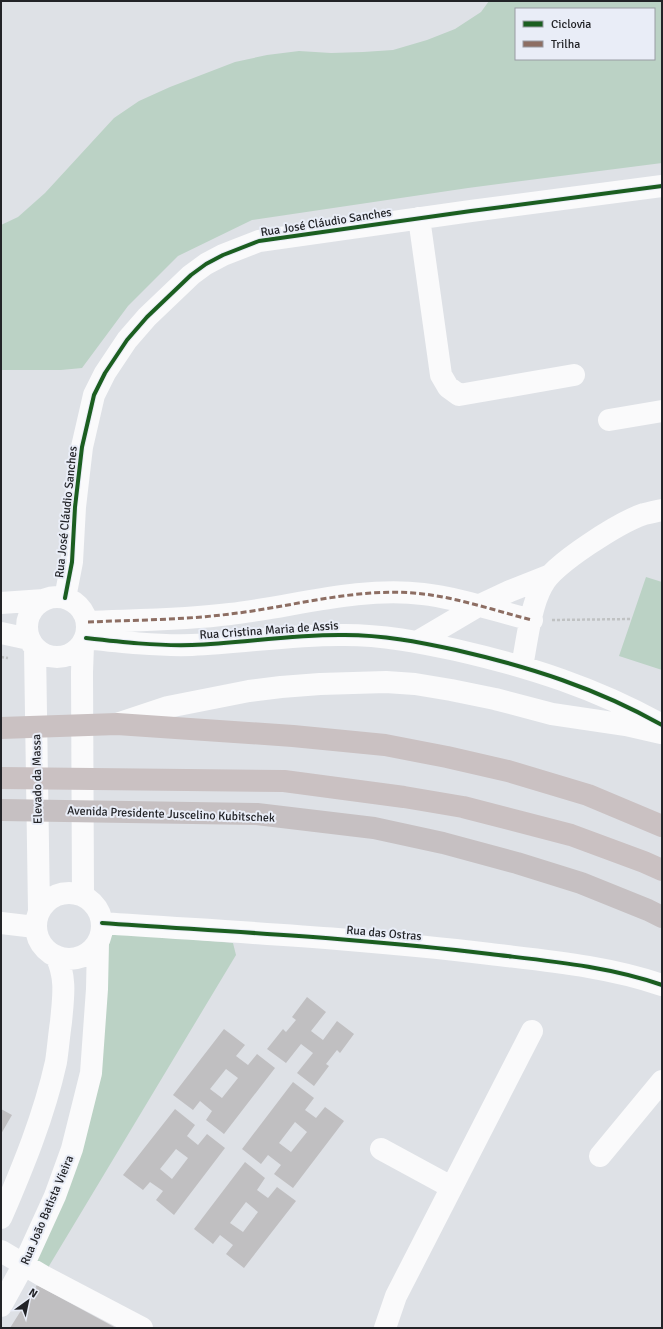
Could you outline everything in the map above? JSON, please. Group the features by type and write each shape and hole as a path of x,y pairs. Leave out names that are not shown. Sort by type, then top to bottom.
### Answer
{"highway":[{"path":"1,728 117,724 293,736 385,745 508,771 588,795 662,826"},
{"path":"1,778 284,781 404,797 463,807 570,836 644,862 662,870"}],"main road":[{"name":"Avenida Presidente Juscelino Kubitschek","path":"1,810 257,814 374,828 443,843 517,863 581,883 662,916"}],"street":[{"name":"Rua José Cláudio Sanches","path":"65,598 72,562 75,506 82,447 94,395 105,373 127,340 147,317 191,275 206,264 259,241 662,186"},
{"path":"419,218 441,374 448,387 459,395 574,375"},
{"path":"609,420 662,411"},
{"path":"417,642 478,606 548,576 566,561 613,530 643,514 662,510"},
{"path":"522,666 538,595 548,576"},
{"name":"Rua Cristina Maria de Assis","path":"86,635 183,618 230,614 359,594 384,592 422,594 478,606 532,620"},
{"path":"32,644 27,627 30,614 33,608 44,600 50,597 65,598 77,604 82,609 86,635 82,672 83,895"},
{"path":"1,603 44,600"},
{"path":"1,633 32,644 42,654 60,658 69,656 78,651 86,635"},
{"name":"Rua Cristina Maria de Assis","path":"86,635 162,645 230,643 289,637 345,635 376,636 417,642 522,666 553,676 635,711 662,725"},
{"name":"Elevado da Massa","path":"32,644 36,670 37,918"},
{"path":"117,724 168,707 243,692 320,684 386,682 415,684 451,690 495,699 552,714 626,725 662,734"},
{"path":"70,892 83,895 95,905 100,913 100,933 91,951 70,959 56,956 49,952 38,940 37,918 44,903 58,894 70,892"},
{"path":"1,923 37,918"},
{"name":"Rua das Ostras","path":"100,933 396,943 553,962 610,971 662,985"},
{"name":"Rua João Batista Vieira","path":"1,1306 24,1264 55,1196 72,1149 91,1072 100,933"},
{"path":"1,1218 42,1116 56,1061 64,982 61,967 56,956"},
{"path":"386,1328 396,1296 532,1031"},
{"path":"600,1156 662,1081"},
{"path":"381,1149 451,1187"},
{"path":"1,1251 43,1276 142,1328"}],"path":[{"path":"532,620 632,618"}],"green space":[{"path":"489,1 662,1 662,163 468,188 252,220 178,256 128,306 82,368 61,370 1,370 1,225 18,217 45,193 114,118 139,101 170,87 235,62 267,55 299,51 331,53 393,50 427,40 455,29 481,12"},
{"path":"646,577 662,582 662,670 619,656"},
{"path":"108,932 233,943 236,955 43,1276 24,1264 72,1149 104,997"}],"building":[{"path":"307,997 326,1012 311,1031 323,1040 337,1021 354,1034 340,1053 337,1050 326,1064 329,1066 314,1086 297,1073 313,1053 301,1044 286,1063 267,1049 283,1029 286,1032 296,1020 292,1017"},
{"path":"224,1029 245,1045 236,1056 248,1065 257,1054 275,1068 224,1134 206,1120 212,1111 200,1101 193,1110 173,1095","holes":["226,1069 238,1078 222,1098 210,1089"]},
{"path":"293,1082 314,1098 305,1110 316,1118 325,1107 344,1121 293,1188 274,1174 281,1165 268,1155 261,1164 242,1149","holes":["295,1122 307,1132 291,1152 279,1143"]},
{"path":"1,1109 12,1115 1,1134"},
{"path":"175,1109 195,1125 187,1136 198,1145 207,1134 225,1148 174,1215 156,1200 163,1191 150,1182 143,1190 123,1175","holes":["176,1149 188,1158 172,1179 160,1169"]},
{"path":"245,1162 265,1178 257,1190 268,1198 277,1187 296,1201 244,1268 226,1254 233,1245 220,1235 213,1244 194,1229","holes":["246,1202 258,1212 243,1232 230,1223"]},
{"path":"37,1285 116,1328 10,1328"}],"marked path":[{"path":"88,622 177,619 212,616 254,611 326,598 399,592 450,598 532,620"}],"cycle path":[{"path":"65,598 72,562 75,507 82,447 94,395 105,373 127,340 147,317 191,275 206,264 223,255 259,241 662,186"},
{"path":"86,638 165,645 192,645 288,637 359,635 428,644 536,671 587,689 662,725"},
{"path":"102,923 296,936 442,948 577,965 620,973 662,985"}]}
